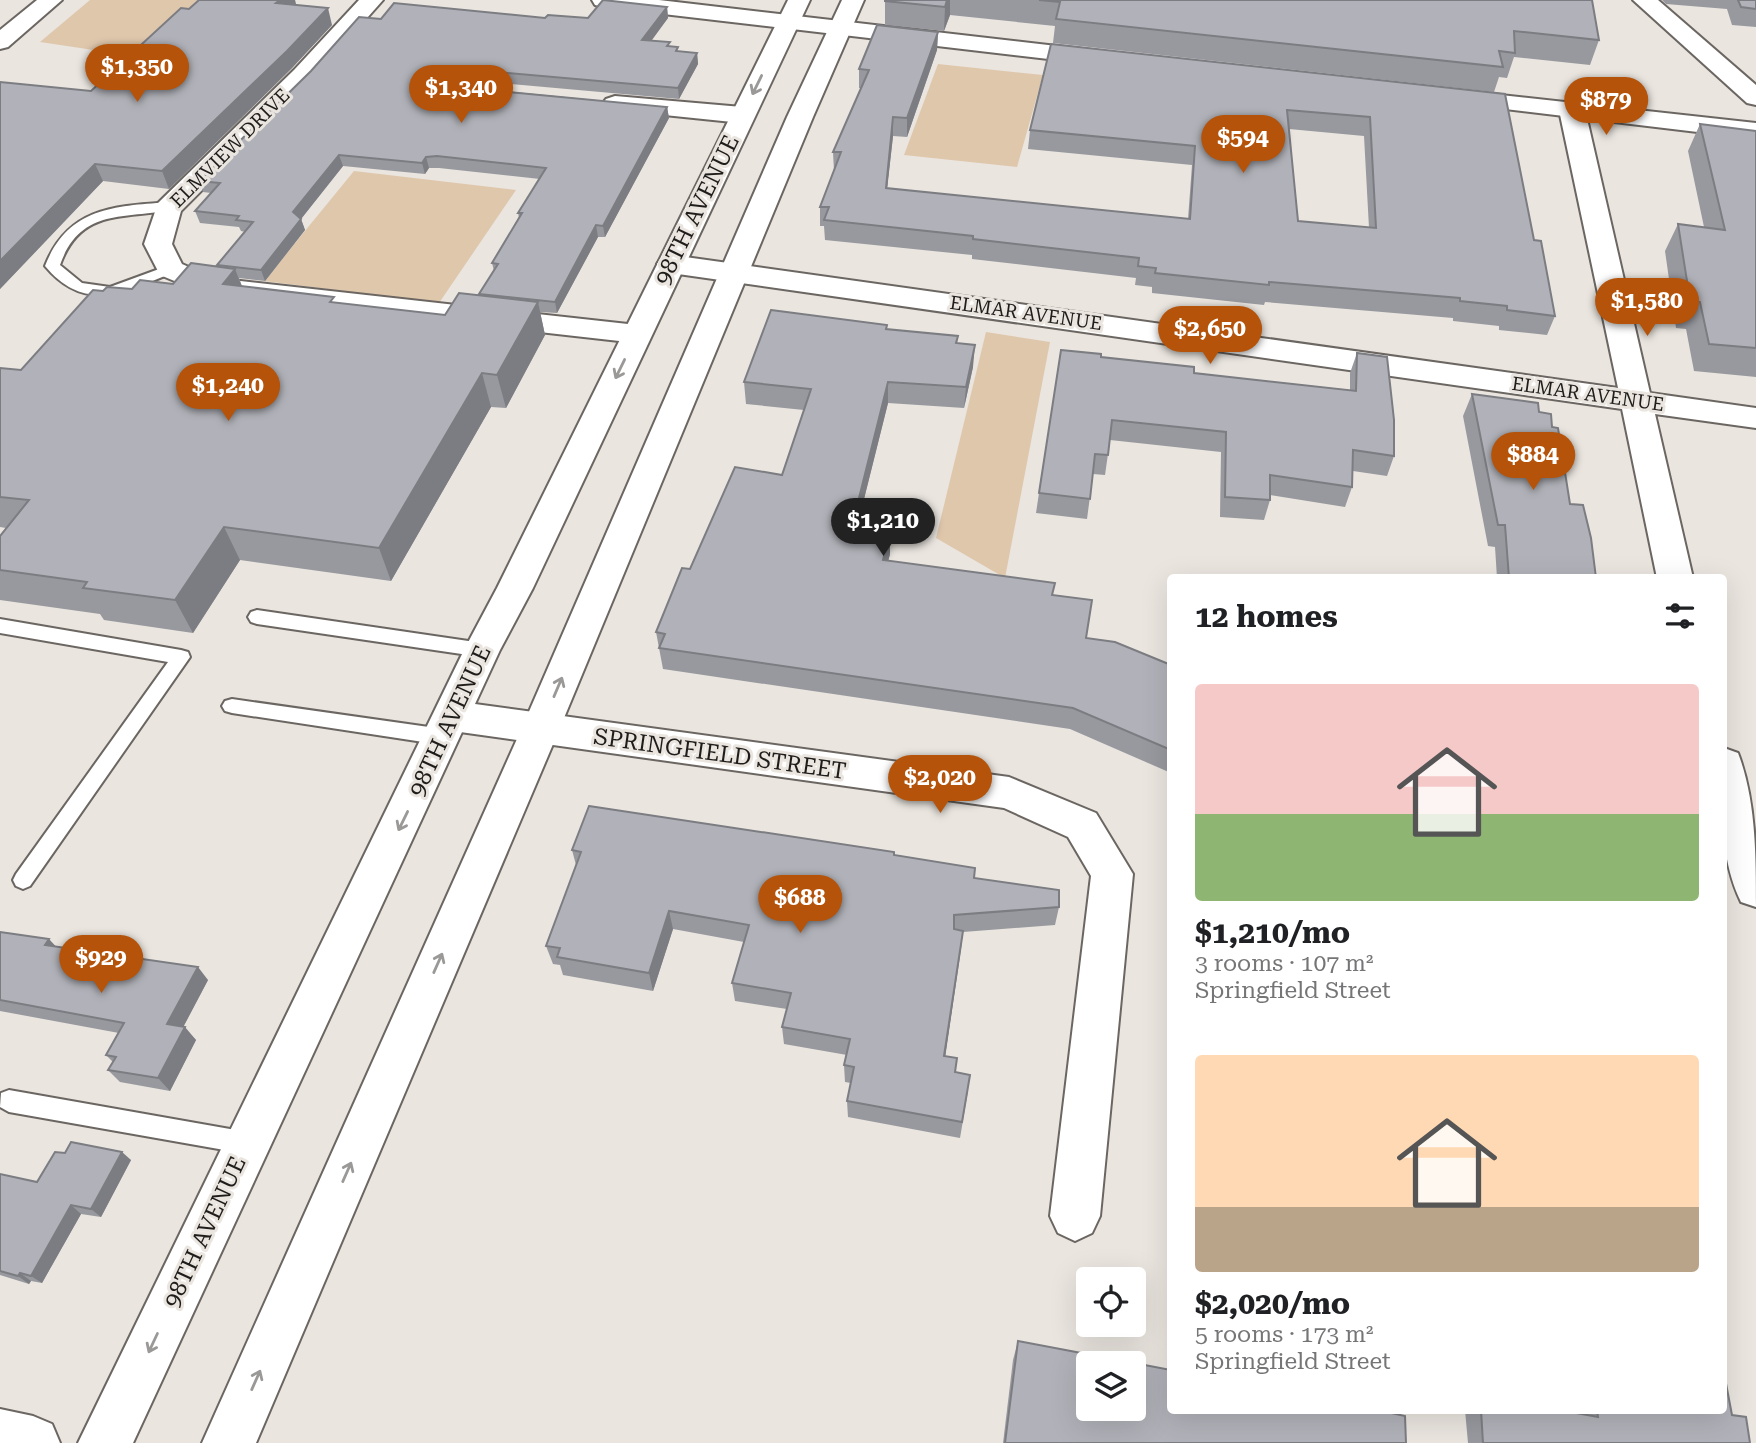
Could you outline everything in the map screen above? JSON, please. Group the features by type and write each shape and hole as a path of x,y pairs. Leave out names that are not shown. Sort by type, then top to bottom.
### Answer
{"main road":[{"path":"0,42 51,0"},
{"name":"ELMVIEW DRIVE","path":"170,270 158,244 168,209 311,66 372,0"},
{"path":"603,0 786,23 846,15 1122,60"},
{"name":"98TH AVENUE","path":"105,1443 482,650 799,0"},
{"path":"1644,0 1756,98"},
{"path":"229,1443 540,730 734,271 846,15"},
{"path":"1433,94 1756,131"},
{"path":"590,102 742,115"},
{"path":"1572,110 1674,574"},
{"name":"ELMAR AVENUE","path":"671,264 1756,418"},
{"path":"170,270 208,286 637,334"},
{"name":"SPRINGFIELD STREET","path":"448,726 540,730 1009,793 1082,825 1112,874 1075,1216"},
{"path":"1727,775 1755,879"},
{"path":"0,1436 33,1443"}],"lane":[{"path":"170,270 111,292 78,287 52,266 62,241 90,220 116,211 171,206"},
{"path":"257,617 482,650"},
{"path":"0,626 181,657 23,880"},
{"path":"232,706 448,726"},
{"path":"9,1101 247,1143"}],"shaded area":[{"path":"90,0 207,0 147,58 40,42"},
{"path":"938,64 1043,75 1017,167 904,155"},
{"path":"354,171 516,190 439,303 264,281"},
{"path":"986,332 1050,342 1005,578 936,538"}],"building":[{"path":"199,0 280,0 276,3 328,8 162,171 95,164 0,261 0,82 91,91 181,8 189,9"},
{"path":"603,0 667,7 642,40 670,42 667,46 678,47 676,51 697,53 678,88 485,71 475,73 470,80 475,89 667,107 603,226 596,225 555,302 479,294 498,264 492,263 522,213 518,213 546,168 437,156 426,157 422,163 339,155 293,212 301,219 261,270 217,265 253,222 236,220 239,216 195,211 220,183 199,181 311,71 359,17 381,19 394,3 545,18 548,15 588,18"},
{"path":"885,0 947,0 945,7"},
{"path":"1039,0 1592,0 1599,40 1514,31 1515,53 1499,51 1503,67 1056,19 1060,2"},
{"path":"1738,0 1756,0 1756,9 1741,7"},
{"path":"877,25 938,32 907,118 893,117 886,188 1190,219 1195,146 1030,130 1051,44 1505,94 1534,240 1541,241 1555,316 1507,310 1507,306 1460,301 1460,298 1269,282 1269,285 1155,273 1156,268 1138,266 1139,258 824,220 829,207 820,207 841,152 833,152 869,70 859,69","holes":["1287,110 1370,117 1376,228 1298,221"]},
{"path":"1700,124 1756,131 1756,348 1709,344 1700,302 1690,300 1678,224 1725,230"},
{"path":"191,263 235,269 223,284 334,297 330,302 445,315 459,293 538,302 497,375 482,373 379,548 224,527 175,600 83,588 87,582 0,570 0,536 29,500 0,497 0,368 21,370 93,290 103,291 107,287 132,289 140,280 173,284"},
{"path":"771,310 887,325 886,329 958,336 956,343 975,345 966,387 888,382 856,510 865,511 860,529 890,533 883,560 1055,583 1052,595 1092,600 1086,638 1115,642 1167,663 1167,748 1073,708 659,648 665,634 656,632 682,568 690,569 735,467 782,475 811,389 744,382"},
{"path":"1061,350 1194,367 1194,373 1356,391 1357,353 1387,357 1394,420 1394,456 1353,450 1352,487 1270,475 1270,500 1225,497 1226,432 1112,420 1108,455 1095,454 1090,499 1039,493"},
{"path":"1472,394 1538,403 1539,412 1551,414 1552,427 1558,428 1570,504 1583,505 1596,574 1509,574 1505,525 1498,525"},
{"path":"589,806 894,852 894,855 975,868 974,878 1059,890 1059,907 954,915 954,929 963,931 944,1056 957,1058 955,1072 970,1075 962,1122 847,1101 854,1067 844,1065 850,1039 782,1027 791,993 732,983 749,925 669,911 649,973 557,957 560,948 546,946 581,852 572,850"},
{"path":"0,932 49,939 45,945 198,967 167,1024 185,1027 158,1078 108,1070 116,1057 106,1055 124,1023 0,1000"},
{"path":"71,1142 122,1152 91,1209 71,1205 31,1276 0,1271 0,1174 37,1182 55,1152 65,1153"},
{"path":"1018,1341 1076,1352 1076,1421 1146,1421 1146,1365 1167,1369 1167,1414 1396,1414 1405,1416 1406,1443 1005,1443"},
{"path":"1727,1389 1732,1415 1746,1417 1750,1443 1483,1443 1481,1414 1582,1414 1598,1417 1598,1414 1727,1414"}]}
